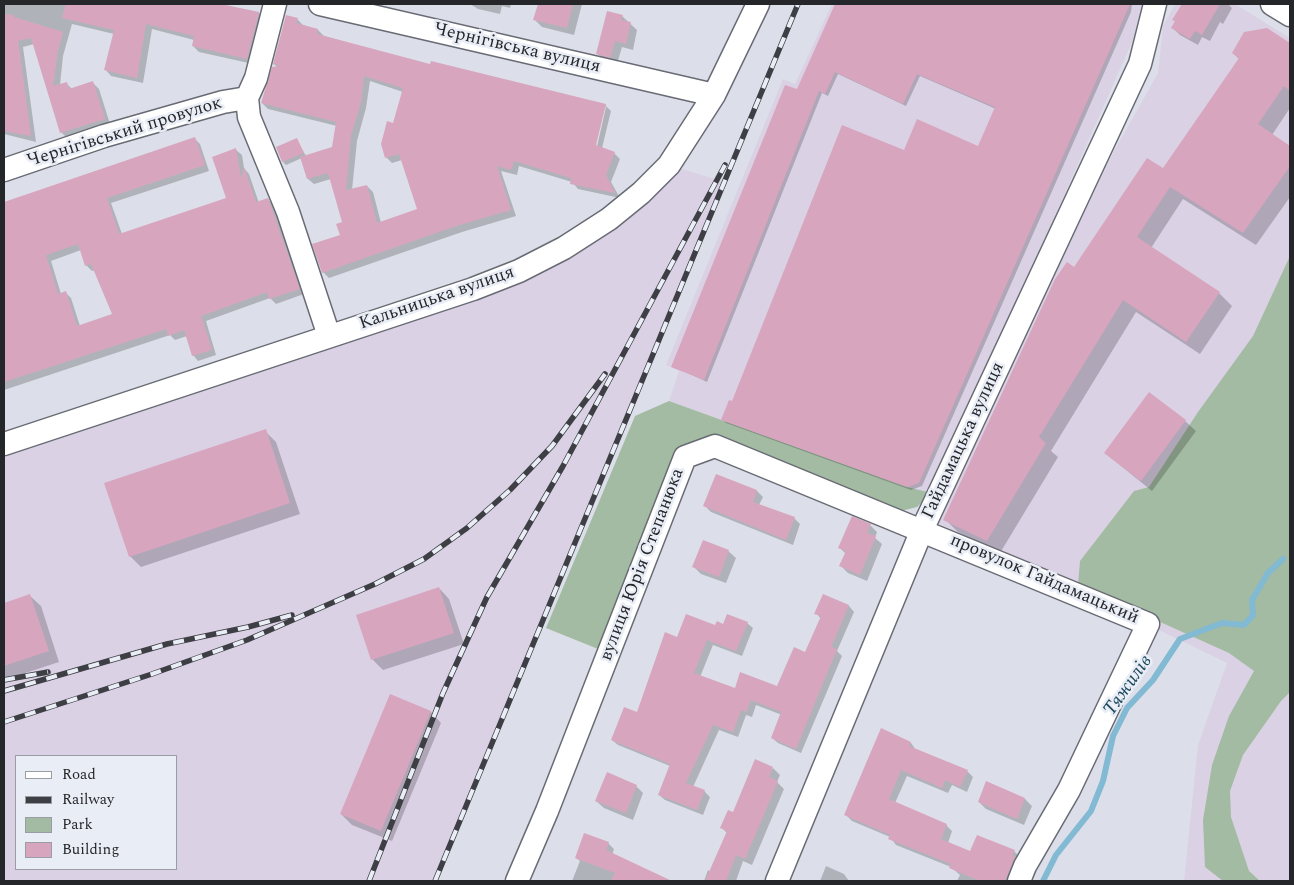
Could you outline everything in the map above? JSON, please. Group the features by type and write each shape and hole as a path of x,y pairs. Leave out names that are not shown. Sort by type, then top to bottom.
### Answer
{"street":[{"path":"275,4 256,78 247,98 249,117 288,212 329,336"},
{"name":"Чернігівська вулиця","path":"320,4 714,95"},
{"name":"Кальницька вулиця","path":"4,444 496,281 541,261 579,239 609,219 669,165 714,95 758,4"},
{"name":"Гайдамацька вулиця","path":"777,881 922,530 1140,64 1155,4"},
{"path":"1272,4 1290,15"},
{"name":"Чернігівський провулок","path":"4,170 104,136 223,102 247,98"},
{"name":"вулиця Юрія Степанюка","path":"517,881 550,802 685,457 715,446 922,530"},
{"name":"провулок Гайдамацький","path":"922,530 1148,624 1069,790 1025,866 1019,881"}],"shaded area":[{"path":"832,4 1142,4 1133,40 932,493 907,487 669,401 679,371 666,365 783,79 795,84"},
{"path":"1175,4 1235,4 1290,38 1290,881 1184,881 1198,745 1227,663 936,522 1112,155 1158,73 1163,26"},
{"path":"669,165 725,182 435,881 4,881 4,444 519,271"}],"green space":[{"path":"1290,256 1290,692 1281,701 1243,755 1230,791 1231,817 1249,871 1260,881 1223,881 1205,867 1203,820 1212,765 1229,716 1254,671 1229,653 1078,585 1080,561 1134,491 1149,487 1198,412 1253,336"},
{"path":"669,401 907,487 932,493 917,507 901,511 716,441 682,453 603,651 546,628 635,416"}],"building":[{"path":"66,4 221,4 259,12 247,59 192,46 194,36 146,24 137,78 104,70 114,30 62,18"},
{"path":"538,4 573,4 567,28 533,20"},
{"path":"835,4 1130,4 919,483 907,487 721,420 729,400 732,401 842,125 904,150 917,119 978,146 995,107 917,74 903,104 835,72 825,94 819,91 704,380 671,367 785,85 797,89"},
{"path":"1182,4 1220,4 1202,35 1195,31 1190,39 1171,28 1175,21 1172,20"},
{"path":"607,11 623,15 621,20 631,22 626,44 615,41 610,58 596,54"},
{"path":"4,14 14,15 14,17 63,32 58,50 53,86 67,82 69,89 93,81 105,119 60,133 31,38 18,41 31,136 4,131"},
{"path":"286,15 298,18 296,23 318,29 317,34 430,64 431,61 606,104 596,145 615,152 606,175 615,193 570,184 571,178 514,161 511,170 497,166 511,210 456,226 322,273 312,244 340,235 336,224 342,222 328,173 307,179 300,157 332,147 336,122 261,103 272,67 280,66 273,64","holes":["364,76 403,88 393,123 387,121 381,144 385,158 399,154 417,209 377,223 367,185 346,190 351,135 361,102"]},
{"path":"1267,28 1290,43 1290,91 1284,86 1258,124 1290,146 1290,166 1243,233 1170,187 1137,237 1220,292 1186,342 1123,300 1039,437 1046,443 987,541 943,520 1055,279 1067,262 1074,267 1147,158 1163,168 1239,58 1232,53 1244,32"},
{"path":"195,137 205,165 107,198 119,234 226,198 212,157 236,148 241,179 244,167 256,202 268,198 300,289 269,299 267,292 201,316 212,350 192,356 184,330 168,336 166,329 4,382 4,202","holes":["78,244 85,266 91,264 112,314 77,326 66,291 58,294 46,255"]},
{"path":"297,138 304,153 282,162 276,147"},
{"path":"1149,392 1186,420 1141,481 1104,453"},
{"path":"266,429 290,503 129,557 104,483"},
{"path":"716,474 757,490 753,502 795,517 786,540 703,506"},
{"path":"852,516 871,524 867,533 876,536 860,575 839,566 846,551 838,548"},
{"path":"703,540 729,550 719,577 692,567"},
{"path":"439,587 454,633 371,660 356,615"},
{"path":"30,594 49,651 4,666 4,603"},
{"path":"823,594 849,605 831,647 837,649 796,749 771,738 781,712 751,700 746,712 741,710 733,732 713,725 686,783 705,790 697,810 658,795 670,764 611,740 624,707 637,712 665,632 677,637 686,614 715,625 717,621 723,624 727,614 748,622 736,651 707,640 694,673 735,688 740,672 777,686 794,647 805,652 821,616 814,614"},
{"path":"390,694 431,711 381,831 340,814"},
{"path":"881,728 911,742 909,746 968,770 960,787 945,780 942,788 901,770 889,799 947,824 941,839 970,851 977,835 1015,850 1012,856 1015,857 1005,881 980,881 949,868 951,864 888,839 890,835 844,815"},
{"path":"755,759 773,767 769,777 778,781 745,859 736,855 726,881 705,881 727,831 720,828 728,810 733,812"},
{"path":"607,772 637,785 626,813 595,801"},
{"path":"986,781 1025,798 1017,819 978,802"},
{"path":"584,833 609,842 606,850 672,881 611,881 615,873 575,858"}],"waterway":[{"name":"Тяжилів","path":"1043,881 1056,855 1091,811 1103,781 1113,736 1127,708 1153,680 1180,639 1222,623 1244,625 1253,615 1252,600 1268,573 1283,559"}],"railway":[{"path":"435,881 798,4"},
{"path":"369,881 443,693 487,597 563,466 725,165"},
{"path":"4,722 152,674 247,640 375,584 424,559 467,528 510,490 552,446 605,374"},
{"path":"4,691 167,644 248,627 292,615"},
{"path":"4,680 48,672"}]}
